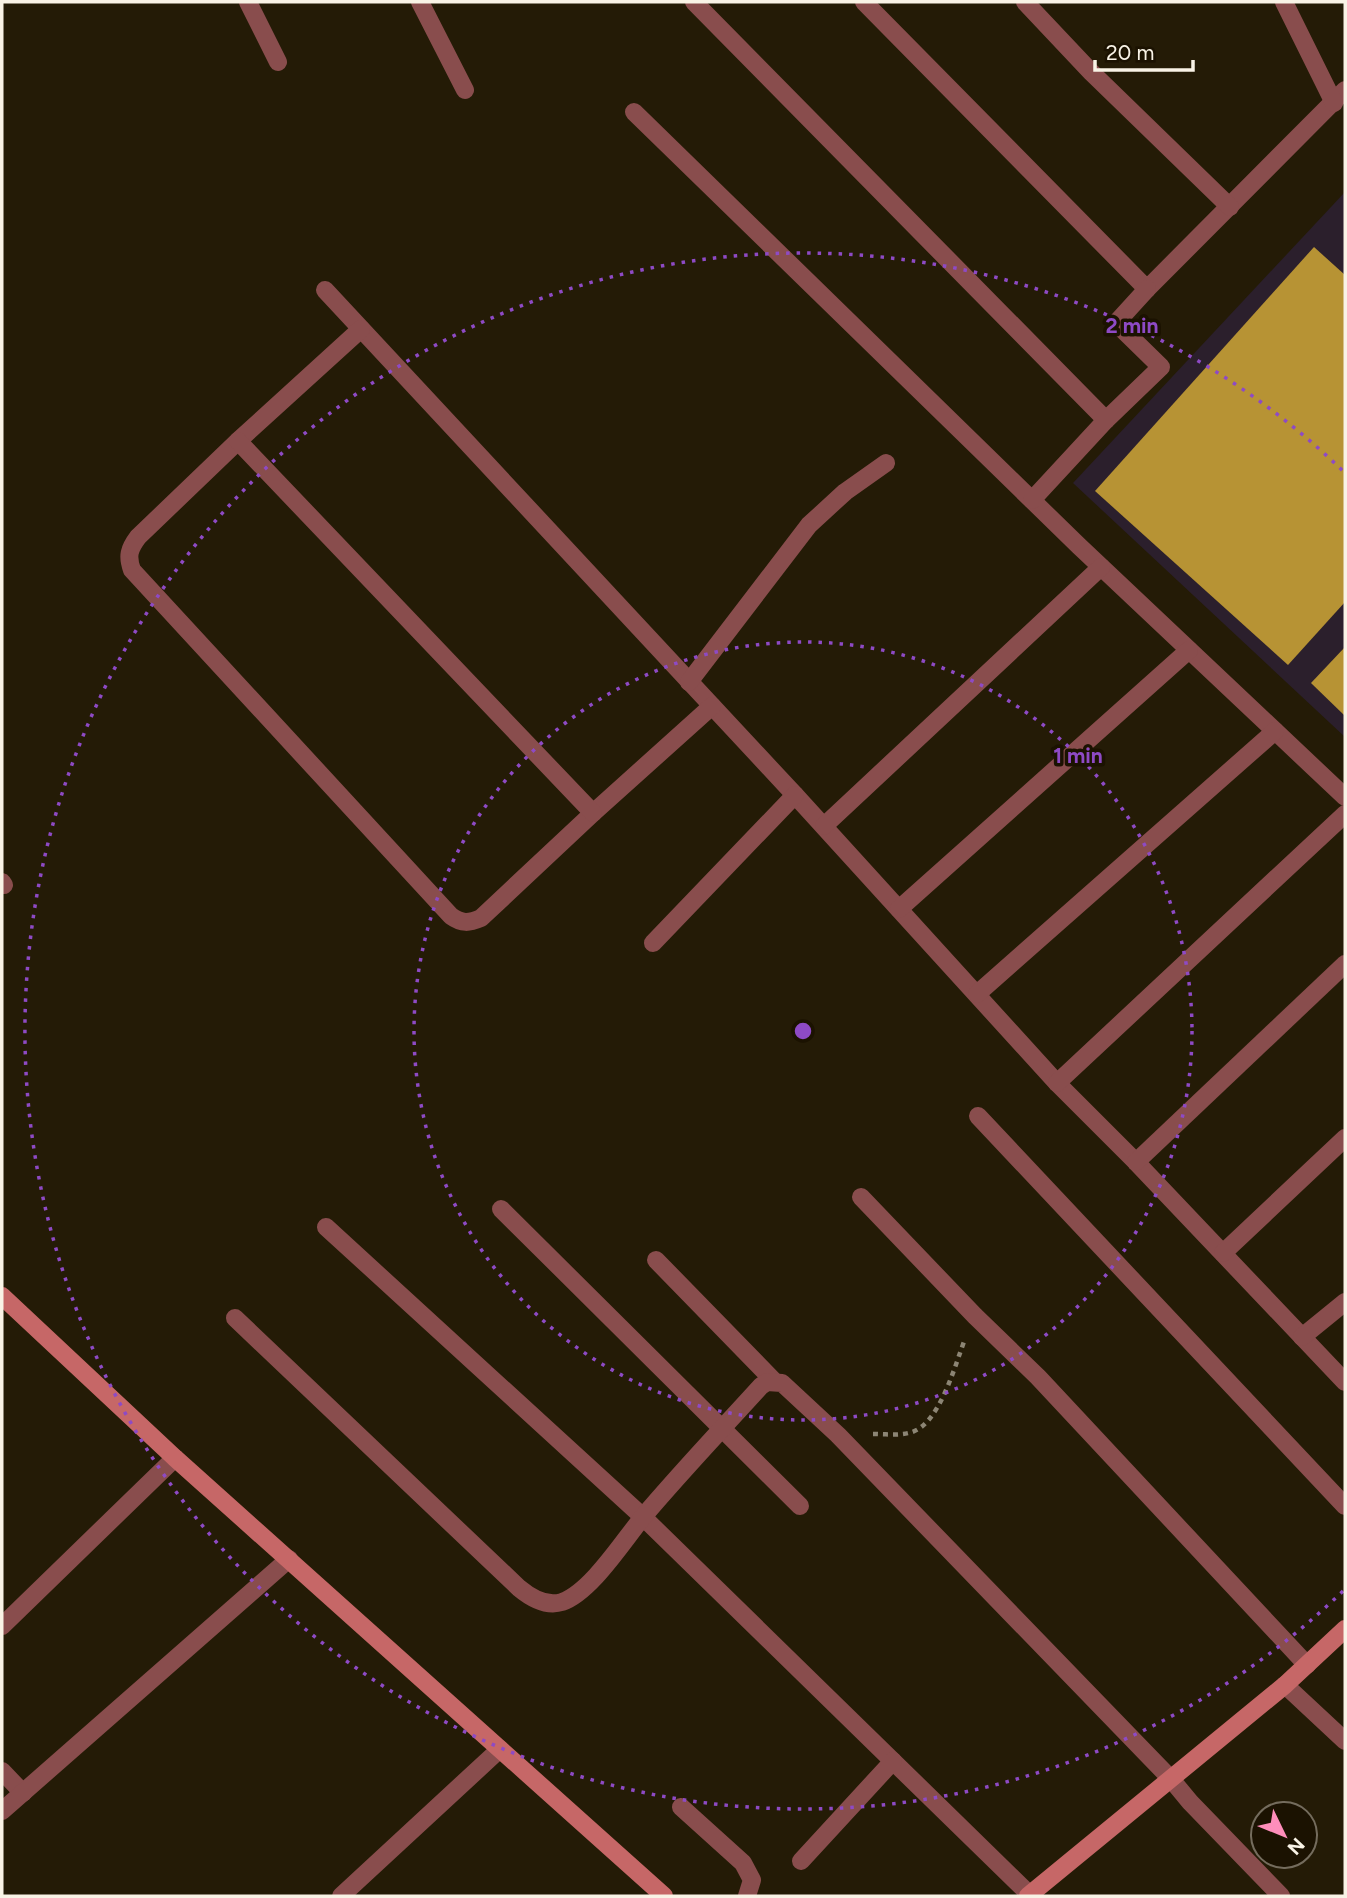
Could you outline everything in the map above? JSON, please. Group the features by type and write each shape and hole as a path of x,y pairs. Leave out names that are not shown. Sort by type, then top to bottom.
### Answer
{"street":[{"path":"247,2 278,62"},
{"path":"420,2 465,90"},
{"path":"694,2 1106,420"},
{"path":"864,2 1147,289"},
{"path":"1025,2 1091,72 1230,207"},
{"path":"1032,500 1106,420 1161,366 1116,323 1340,96 1283,2"},
{"path":"634,112 1032,500 1345,797"},
{"path":"325,290 824,826 1057,1083 1345,1382"},
{"path":"361,329 138,537 131,547 128,559 132,570 451,916 459,922 470,923 481,918 712,706"},
{"path":"238,441 593,813"},
{"path":"690,682 809,525 845,492 886,463"},
{"path":"824,826 1101,566"},
{"path":"899,909 1189,650"},
{"path":"977,994 1275,730"},
{"path":"653,943 795,795"},
{"path":"1057,1083 1345,814"},
{"path":"1136,1162 1345,964"},
{"path":"978,1115 1345,1506"},
{"path":"1223,1253 1345,1138"},
{"path":"861,1197 975,1316 1038,1377 1307,1665"},
{"path":"501,1209 800,1506"},
{"path":"326,1227 643,1517 1029,1896 1285,1685 1345,1629"},
{"path":"656,1261 774,1381"},
{"path":"2,1296 176,1458 664,1896"},
{"path":"1303,1337 1345,1302"},
{"path":"235,1318 530,1597 547,1603 560,1603 586,1587 643,1517 761,1386 767,1382 782,1383 838,1435 1281,1896"},
{"path":"2,1626 176,1458"},
{"path":"2,1811 289,1559"},
{"path":"1285,1685 1345,1741"},
{"path":"341,1896 500,1749"},
{"path":"801,1861 894,1761"},
{"path":"2,1771 23,1793"},
{"path":"681,1807 743,1863 752,1880 747,1896"}],"path":[{"path":"838,1435 902,1434 915,1431 925,1423 935,1413 975,1316"}],"shaded area":[{"path":"1345,192 1345,737 1073,483"}],"building":[{"path":"1314,247 1345,275 1345,602 1288,665 1095,491"},
{"path":"1345,647 1345,716 1311,683"}]}
